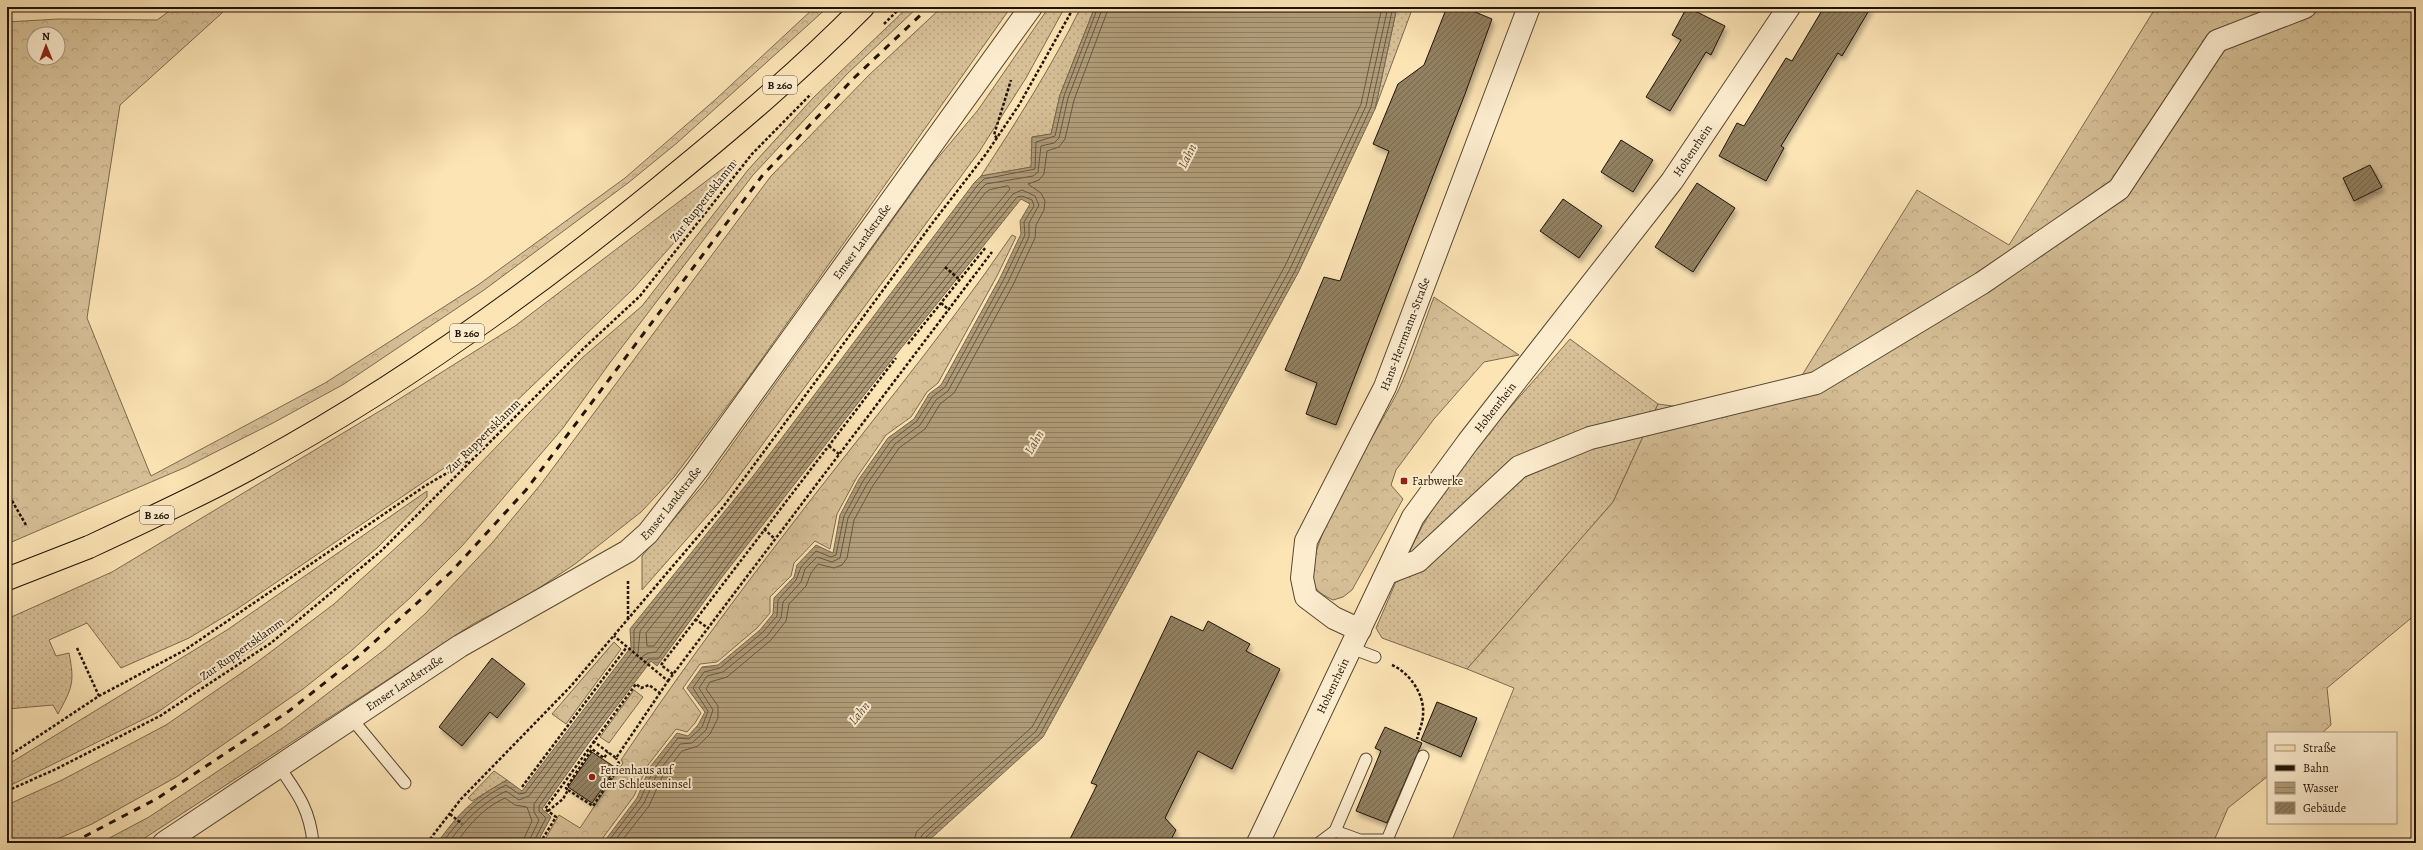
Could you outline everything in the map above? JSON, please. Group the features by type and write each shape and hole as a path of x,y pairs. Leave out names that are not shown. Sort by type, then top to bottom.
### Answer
{"main road":[{"name":"B 260","path":"7,580 89,547 224,482 348,411 474,329 583,250 694,160 772,92 863,7"}],"street":[{"name":"Emser Landstraße","path":"164,843 280,768 460,646 628,551 648,533 697,470 1031,7"},
{"name":"Hans-Herrmann-Straße","path":"1356,639 1334,618 1306,598 1302,578 1306,541 1385,387 1529,7"},
{"name":"Hohenrhein","path":"1258,843 1413,518 1468,442 1672,181 1789,7"},
{"path":"1387,573 1418,561 1519,467 1590,438 1816,383 1982,283 2119,189 2217,41 2305,7"}],"lane":[{"path":"1356,639 1375,657"},
{"path":"352,719 405,783"},
{"path":"1336,832 1360,842 1387,840 1423,756"},
{"path":"1319,843 1336,832 1366,759"},
{"path":"280,768 303,800 311,822 313,843"}],"path":[{"path":"879,28 901,7"},
{"path":"427,843 461,798 572,686 723,507 997,138 1019,105 1074,7"},
{"path":"997,138 994,135 1015,65 1010,55 1001,49"},
{"name":"Zur Ruppertsklamm","path":"7,791 56,769 160,716 271,643 381,551 473,458 640,296 752,154 813,92"},
{"path":"908,344 986,247"},
{"path":"616,758 673,674 992,252"},
{"path":"945,267 960,280"},
{"path":"941,303 949,310"},
{"path":"673,674 661,665 695,618 896,358"},
{"path":"829,446 840,455"},
{"path":"7,757 99,696 185,650 425,486 473,458"},
{"path":"7,492 26,525"},
{"path":"764,529 775,539"},
{"path":"628,551 628,619"},
{"path":"695,618 708,628"},
{"path":"614,636 626,648 668,681"},
{"path":"77,648 99,696"},
{"path":"522,787 626,648"},
{"path":"1375,657 1396,666 1412,680 1422,700 1423,715 1416,740 1423,756"},
{"path":"540,843 556,817 545,809 593,741 636,684 641,688 649,685 660,693"},
{"path":"568,790 593,806 620,765 616,758 593,741"},
{"path":"548,811 563,798 568,790 566,788 592,749 604,758 608,752"},
{"path":"450,814 462,824"}],"green space":[{"path":"175,7 223,7 222,13 120,105 87,318 151,476 325,383 478,285 625,178 716,99 815,7 828,7 677,143 628,183 484,290 344,384 273,423 186,467 7,544 7,22 58,19 157,20"},
{"path":"908,7 918,7 847,74 753,175 609,364 563,428 462,546 411,597 351,651 303,689 178,776 92,824 48,843 7,843 7,805 62,780 166,725 256,663 334,604 422,524 582,358 642,306 748,170 813,98"},
{"path":"942,7 1011,7 749,377 674,477 641,512 575,564 530,594 473,624 137,843 100,843 149,817 284,727 384,650 425,614 492,543 541,484 771,176 869,75"},
{"path":"1049,7 1065,7 1026,78 979,152 722,499 642,590 642,556 704,484 931,166 978,110"},
{"path":"1081,7 1095,7 1060,95 1051,134 1032,137 1032,167 981,176 1034,93"},
{"path":"1397,7 1413,7 1375,109"},
{"path":"2156,7 2416,7 2416,614 2327,688 2331,725 2323,732 2267,732 2267,777 2228,808 2213,843 1451,843 1514,688 1467,669 1613,502 1658,404 1725,413 1791,393 1917,190 2009,245"},
{"path":"734,160 737,163 672,245 633,289 453,462 237,609 189,638 121,668 87,623 49,640 56,656 69,653 71,663 71,685 58,714 53,705 7,709 7,619 112,572 393,403 515,326"},
{"path":"1012,235 1016,237 997,276 938,383 927,392 911,417 886,435 857,477 837,514 830,549 815,541 794,563 791,576 770,597 770,613 757,628 717,662 700,664 683,688 701,713 687,732 676,729 648,765 634,796 599,843 543,843 559,815 580,828 623,763 621,760 700,647 783,536 957,312"},
{"path":"1434,297 1519,355 1484,362 1434,419 1396,470 1391,485 1403,499 1352,590 1343,597 1333,600 1319,591 1313,583 1313,566 1319,543 1330,516 1360,458 1398,391"},
{"path":"1570,339 1658,404 1613,502 1467,669 1382,638 1376,628 1408,555 1430,513 1445,490 1479,445"},
{"path":"427,491 427,497 377,548 262,643 196,685 158,712 7,787 7,765 227,630"},
{"path":"614,642 621,649 566,724 552,714"},
{"path":"634,690 643,697 609,743 600,737"},
{"path":"494,771 507,780 472,801 468,798"}],"water":[{"name":"Lahn","path":"1095,7 1397,7 1375,109 1298,273 1043,737 926,843 603,843 637,798 650,767 677,733 688,736 698,725 705,712 687,688 702,667 718,665 760,630 773,614 774,598 794,577 797,565 816,545 833,553 840,515 859,479 888,438 914,419 929,394 941,385 1000,278 1021,234 1020,221 1030,204 1021,199 886,367 722,577 657,666 651,661 590,741 542,809 551,817 537,843 437,843 460,814 475,800 495,787 507,780 522,791 631,647 630,629 754,475 974,183 981,176 1031,167 1032,137 1051,134 1060,95"}],"building":[{"path":"1447,7 1463,7 1492,19 1465,94 1336,425 1306,414 1317,383 1285,370 1324,277 1340,281 1389,151 1373,144 1398,84 1424,65"},
{"path":"1687,7 1725,26 1711,55 1706,52 1670,111 1646,97 1681,40 1672,35"},
{"path":"1824,7 1871,7 1842,56 1838,53 1781,146 1784,148 1766,181 1719,156 1737,123 1744,126 1786,58 1792,61"},
{"path":"1621,140 1653,160 1633,192 1601,172"},
{"path":"2370,165 2382,187 2354,201 2343,178"},
{"path":"1697,183 1735,208 1693,272 1655,247"},
{"path":"1563,199 1602,226 1579,258 1540,231"},
{"path":"1171,616 1203,631 1208,621 1250,644 1246,651 1280,669 1232,769 1198,751 1165,818 1176,830 1169,843 1068,843 1097,785 1091,783"},
{"path":"492,658 525,684 497,718 490,712 462,746 439,727"},
{"path":"1437,702 1477,718 1461,757 1421,740"},
{"path":"1385,727 1422,743 1387,823 1356,811 1381,751 1375,748"},
{"name":"Ferienhaus auf der Schleuseninsel","path":"592,752 616,768 592,803 568,787"}],"railway":[{"path":"72,843 158,798 289,711 360,655 451,572 526,490 762,176 854,78 929,7"}],"place":[{"name":"Farbwerke","path":"1404,481"},
{"name":"Ferienhaus auf der Schleuseninsel","path":"592,777"}]}
